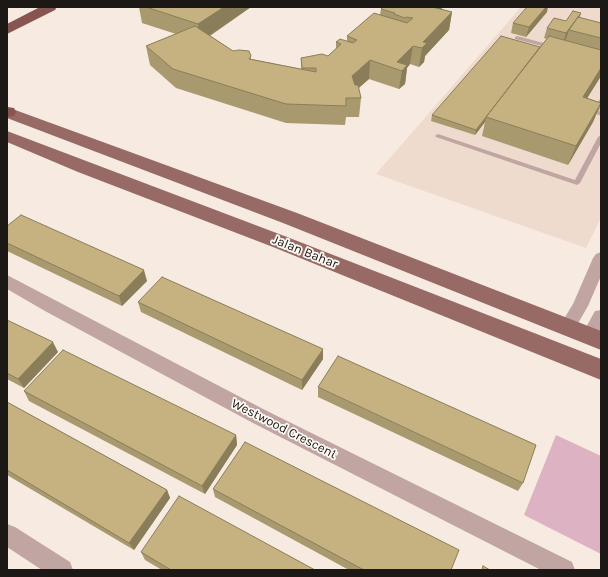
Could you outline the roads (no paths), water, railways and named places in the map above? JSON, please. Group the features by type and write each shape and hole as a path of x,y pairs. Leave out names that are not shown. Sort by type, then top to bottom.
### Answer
{"highway":[{"path":"7,30 50,7"}],"main road":[{"name":"Jalan Bahar","path":"7,112 290,218 596,338"},
{"name":"Jalan Bahar","path":"7,136 85,168 280,242 601,370"},
{"path":"280,242 296,240 302,235 302,229 290,218"}],"street":[{"path":"567,327 580,306 601,258"},
{"name":"Westwood Crescent","path":"7,281 51,307 260,417 564,570"},
{"path":"596,338 601,316"},
{"path":"7,535 62,570"}],"lane":[{"path":"517,38 563,50"},
{"path":"601,101 595,112 601,114"},
{"path":"438,136 578,183 601,137"}]}
